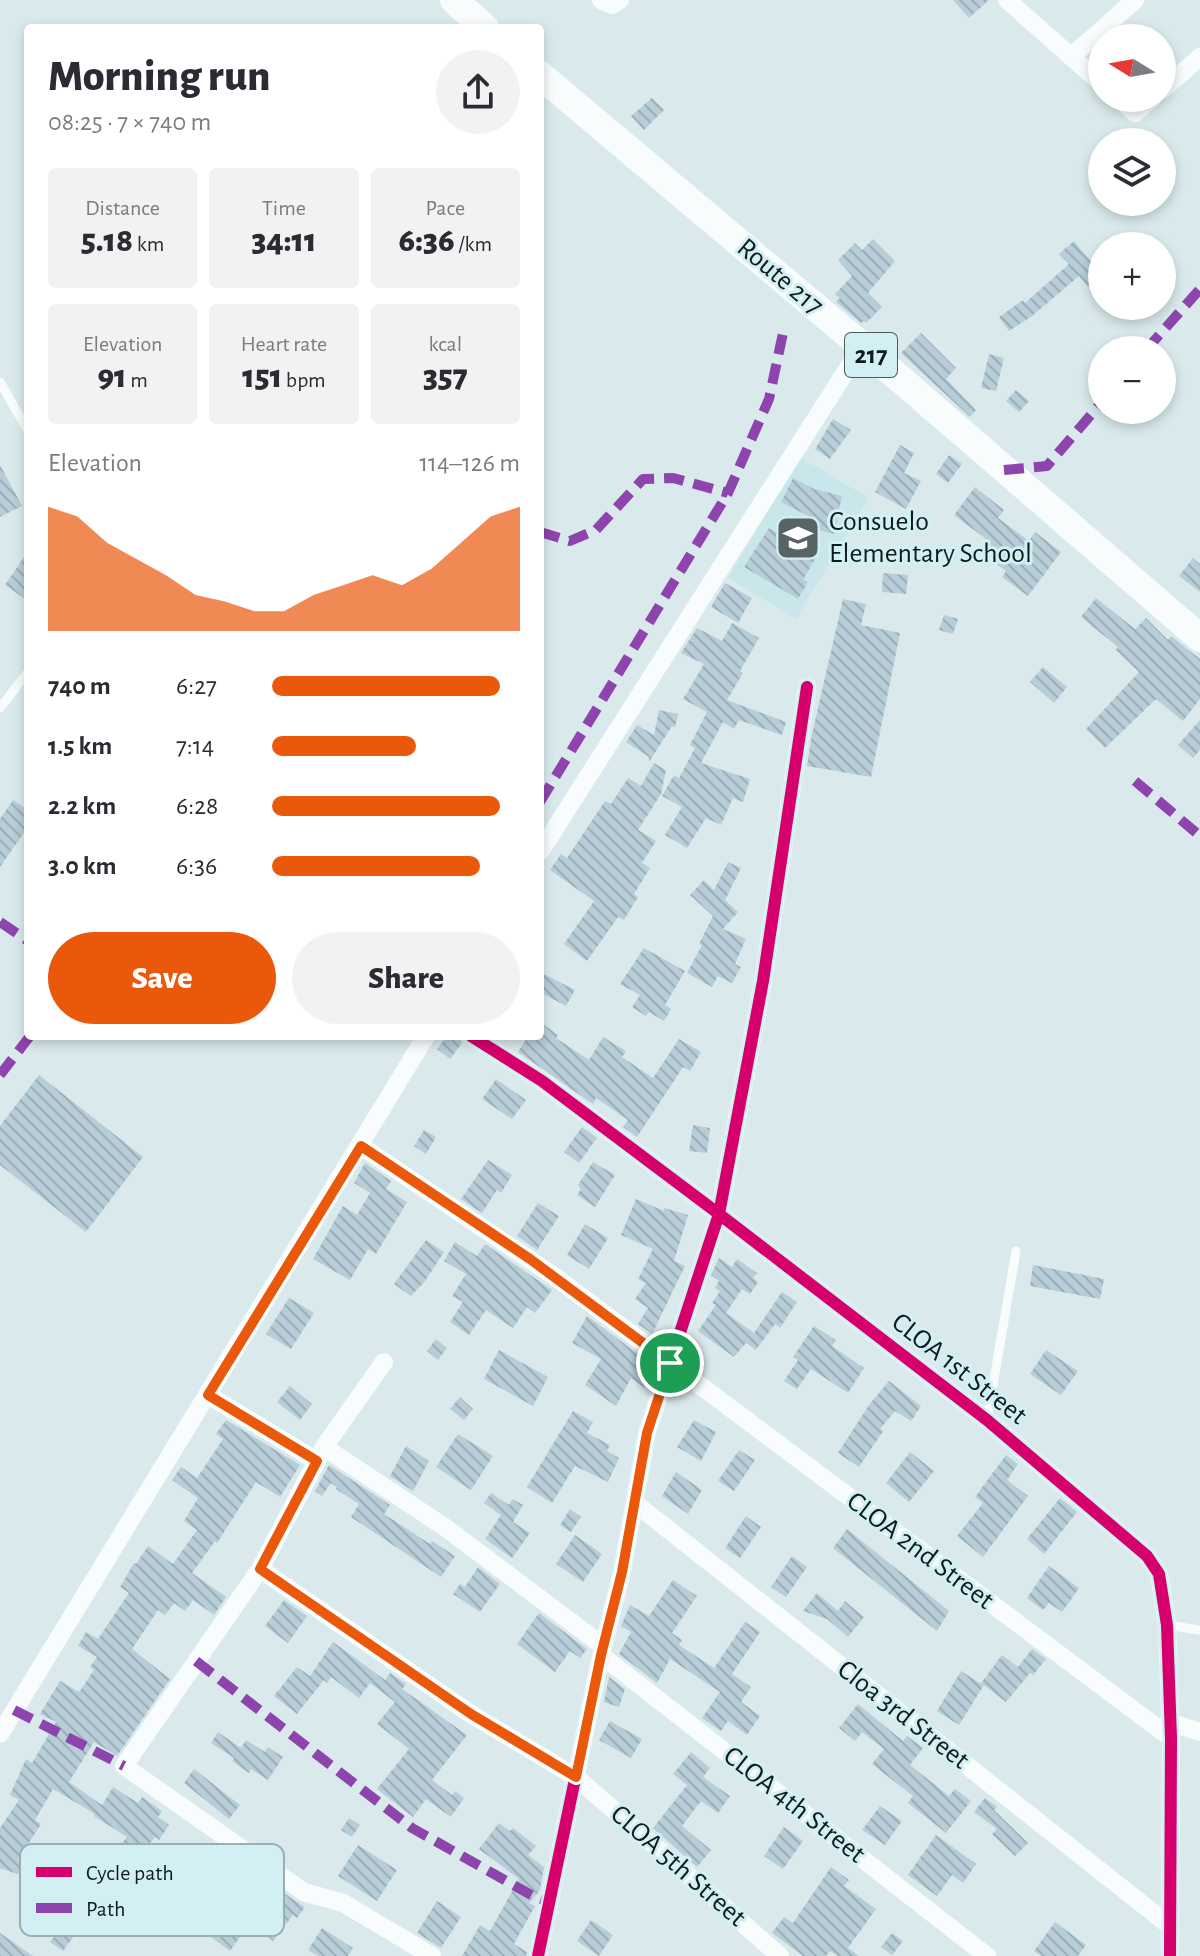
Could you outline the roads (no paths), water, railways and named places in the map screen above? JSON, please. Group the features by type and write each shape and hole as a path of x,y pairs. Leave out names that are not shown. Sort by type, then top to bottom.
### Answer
{"main road":[{"path":"454,0 481,24"},
{"name":"Route 217","path":"544,78 862,346 1200,638"}],"street":[{"path":"601,0 612,5 620,0"},
{"path":"1071,57 1135,0"},
{"path":"1012,2 1088,72"},
{"path":"1176,78 1200,57"},
{"path":"544,846 862,346"},
{"path":"538,1956 636,1504 647,1433 719,1214 763,981 807,687"},
{"path":"0,1734 424,1040"},
{"name":"CLOA 1st Street","path":"477,1040 542,1081 987,1420 1147,1556 1159,1574 1167,1625"},
{"name":"CLOA 2nd Street","path":"361,1146 530,1259 1170,1730 1200,1732"},
{"path":"235,1844 124,1766 260,1569 320,1454 384,1362"},
{"name":"CLOA 4th Street","path":"208,1395 320,1454 446,1528 987,1956"},
{"name":"Cloa 3rd Street","path":"636,1504 1170,1926"},
{"name":"CLOA 5th Street","path":"260,1569 471,1714 576,1777 780,1956"},
{"path":"1167,1625 1170,1956"},
{"path":"284,1878 304,1892 343,1903 432,1956"}],"lane":[{"path":"0,382 24,424"},
{"path":"0,708 24,677"},
{"path":"987,1420 1016,1251"},
{"path":"1167,1625 1200,1630"}],"place":[{"name":"Consuelo Elementary School","path":"798,538"}]}
